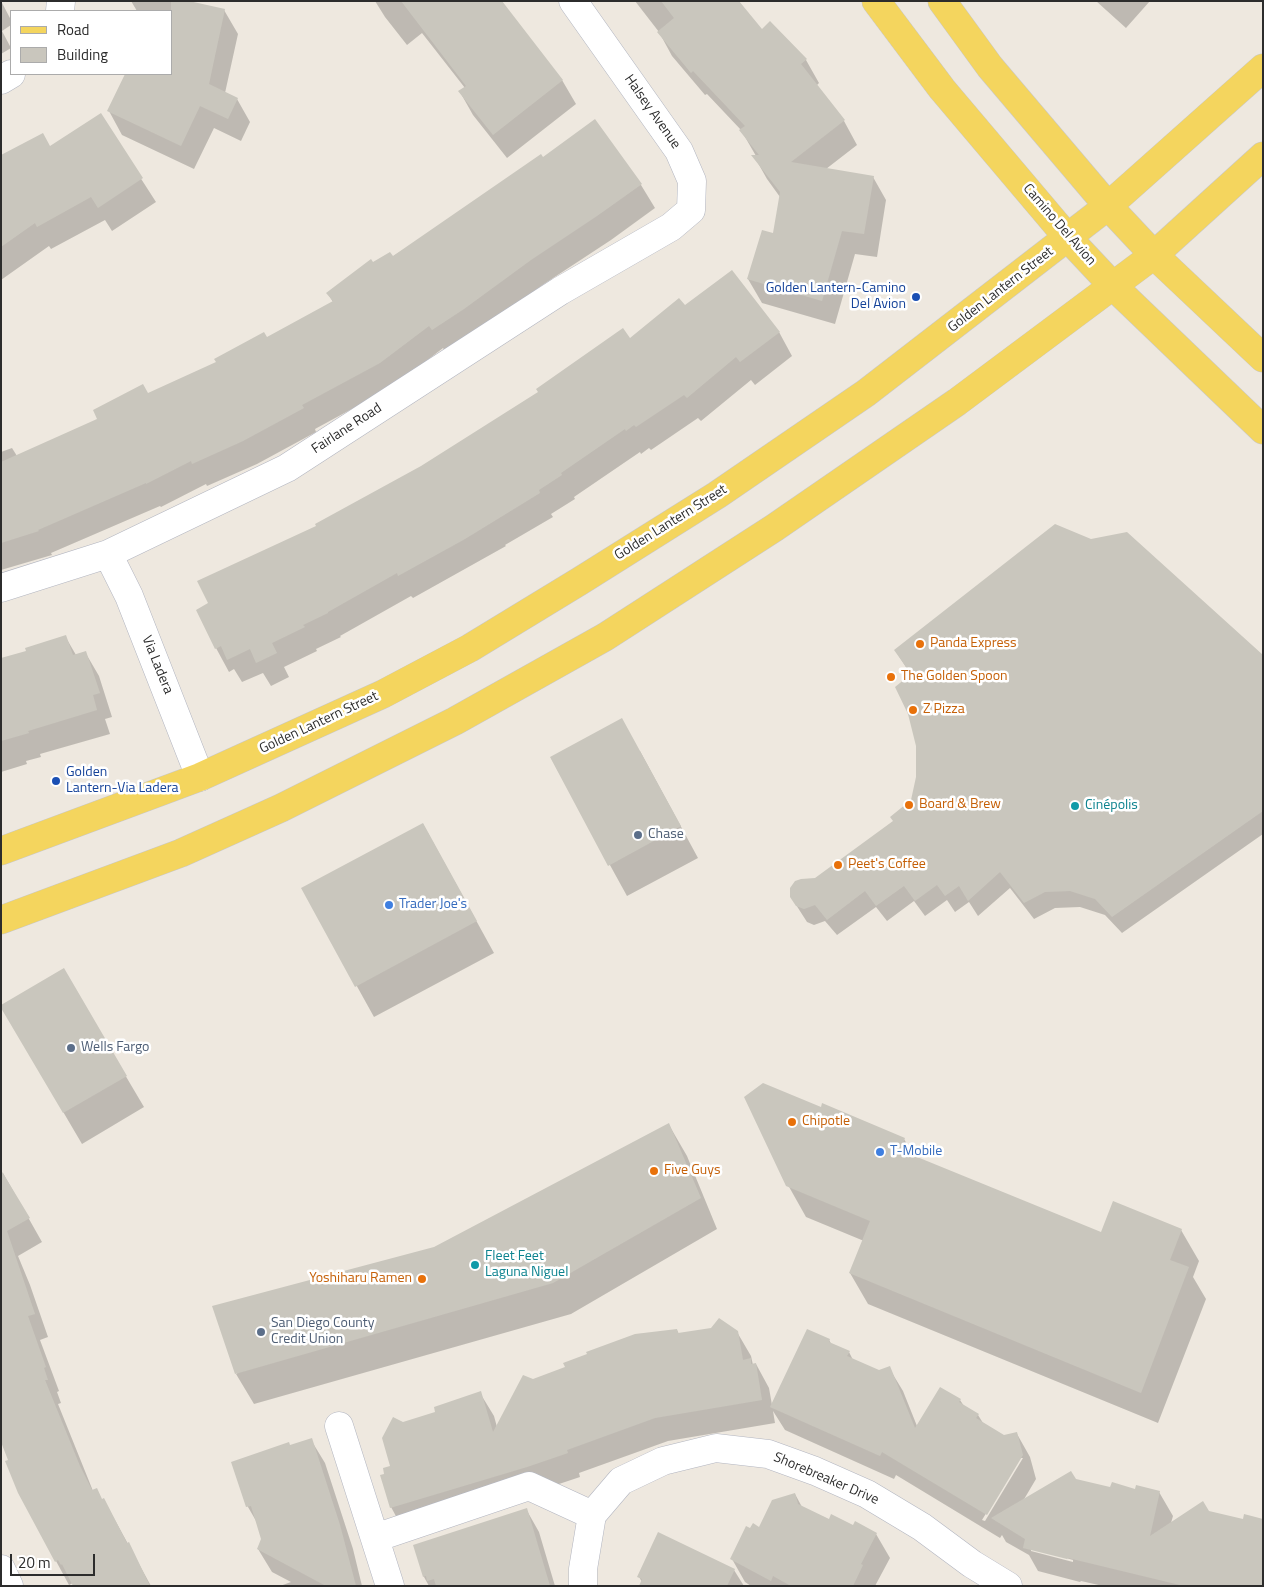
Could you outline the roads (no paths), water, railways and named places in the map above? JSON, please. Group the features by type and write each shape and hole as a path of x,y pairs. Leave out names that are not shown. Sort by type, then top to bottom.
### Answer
{"main road":[{"name":"Camino Del Avion","path":"876,1 942,88 1068,238 1113,286 1263,430"},
{"path":"942,1 990,67 1108,206 1154,255 1263,358"},
{"name":"Golden Lantern Street","path":"1,852 200,777 383,694 470,648 580,581 717,495 866,393 1108,206 1263,68"},
{"path":"1,920 181,853 281,808 455,721 605,637 774,528 957,402 1154,255 1263,156"}],"street":[{"name":"Halsey Avenue","path":"573,1 680,151 692,181 691,210 671,227"},
{"name":"Fairlane Road","path":"1,588 108,554 287,468 560,291 671,227"},
{"name":"Via Ladera","path":"108,554 129,596 200,777"},
{"path":"339,1426 390,1586"},
{"name":"Shorebreaker Drive","path":"584,1586 583,1568 592,1516 621,1481 663,1461 716,1448 768,1454 815,1471 866,1494 922,1527 972,1564 1008,1586"},
{"path":"375,1538 529,1486 592,1516"},
{"path":"1,1569 9,1586"}],"place":[{"name":"Golden Lantern-Camino Del Avion","path":"916,297"},
{"name":"Panda Express","path":"920,644"},
{"name":"The Golden Spoon","path":"891,677"},
{"name":"Z Pizza","path":"913,710"},
{"name":"Golden Lantern-Via Ladera","path":"56,781"},
{"name":"Board & Brew","path":"909,805"},
{"name":"Cinépolis","path":"1075,806"},
{"name":"Chase","path":"638,835"},
{"name":"Peet's Coffee","path":"838,865"},
{"name":"Trader Joe's","path":"389,905"},
{"name":"Wells Fargo","path":"71,1048"},
{"name":"Chipotle","path":"792,1122"},
{"name":"T-Mobile","path":"880,1152"},
{"name":"Five Guys","path":"654,1171"},
{"name":"Fleet Feet Laguna Niguel","path":"475,1265"},
{"name":"Yoshiharu Ramen","path":"422,1279"},
{"name":"San Diego County Credit Union","path":"261,1332"}]}
